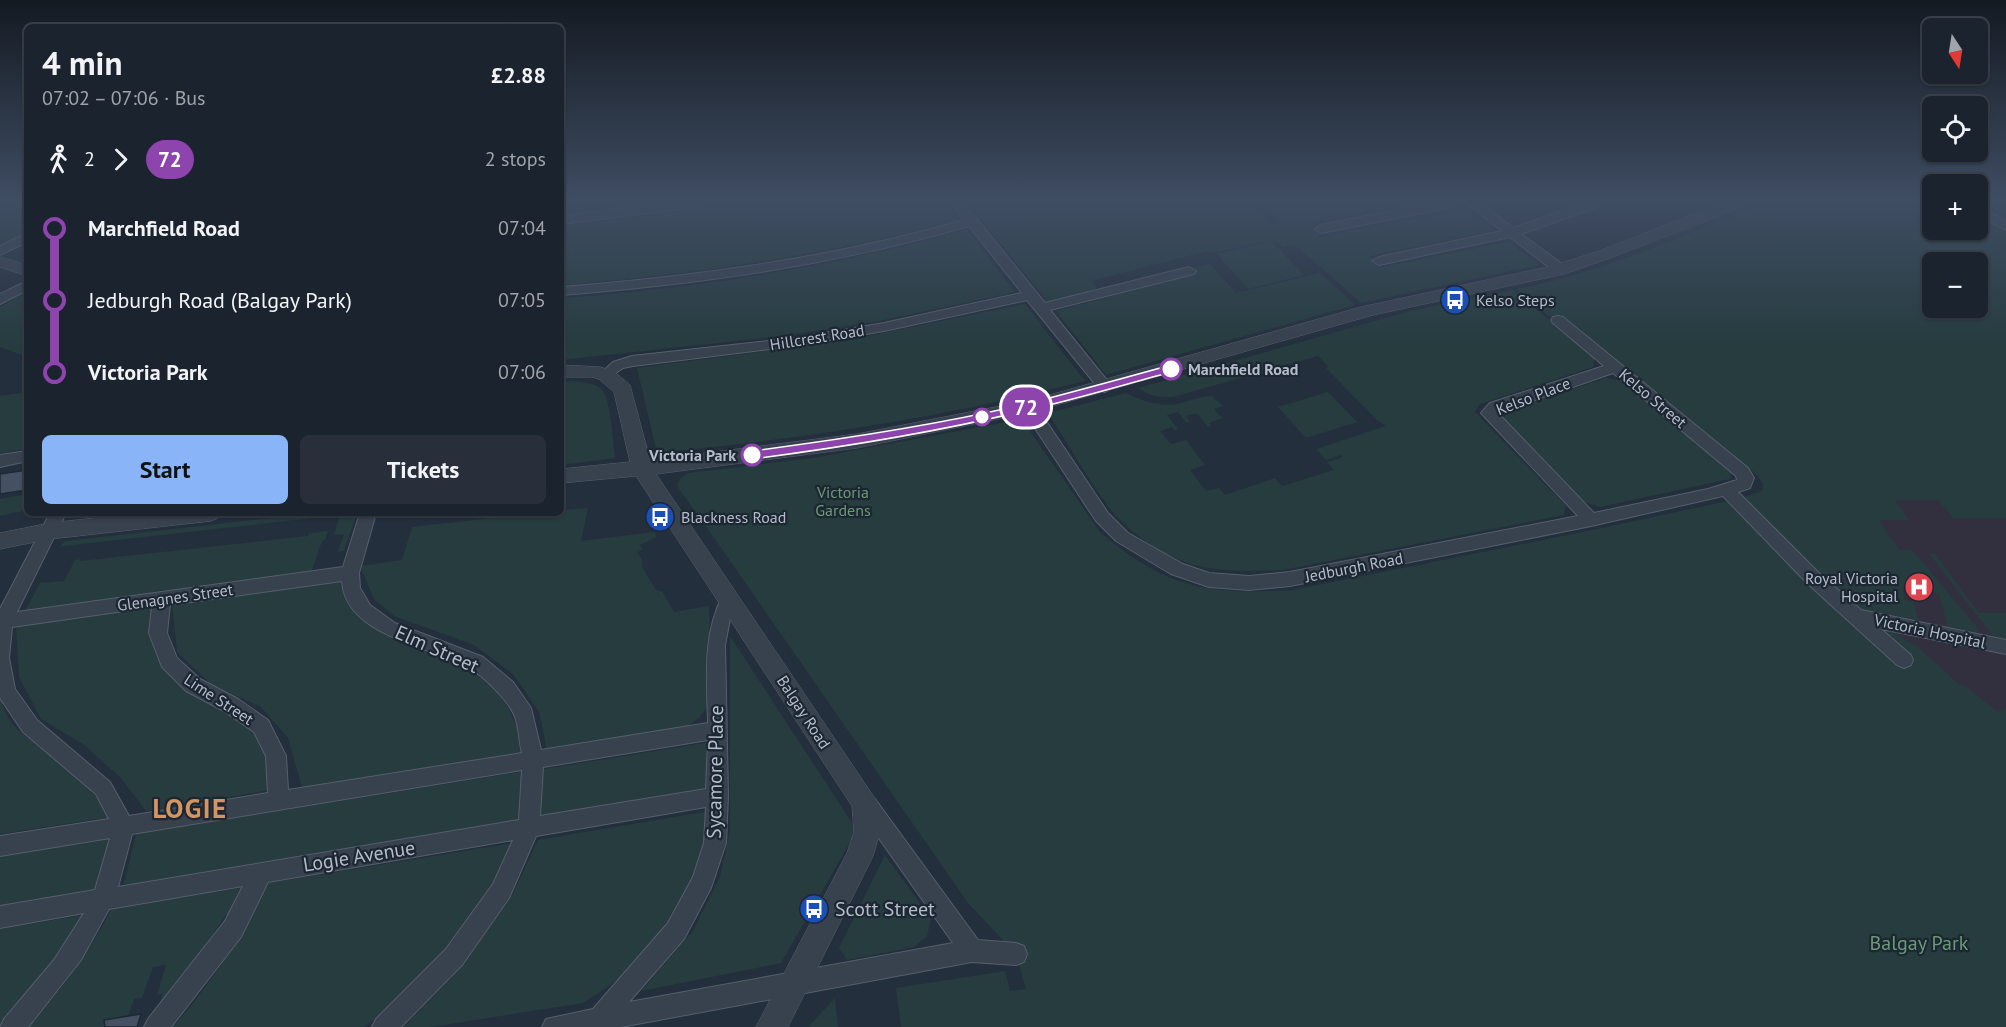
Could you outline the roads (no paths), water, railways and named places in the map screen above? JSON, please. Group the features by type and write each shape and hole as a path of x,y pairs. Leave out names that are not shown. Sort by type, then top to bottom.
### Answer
{"street":[{"path":"564,291 694,278 770,267 858,250"},
{"path":"994,250 1105,387"},
{"path":"1379,261 1431,250"},
{"path":"1539,250 1568,267"},
{"path":"564,476 642,469 837,444 1029,407 1410,300 1568,267 1617,250"},
{"path":"0,262 24,270"},
{"path":"1042,308 1189,271"},
{"path":"0,300 24,287"},
{"name":"Hillcrest Road","path":"606,375 618,365 633,361 795,342 884,327 1030,295"},
{"name":"Kelso Street","path":"1558,320 1742,472 1746,478"},
{"name":"Kelso Place","path":"1592,520 1489,413 1495,407 1615,367"},
{"path":"564,371 593,370 606,375 623,389 642,469"},
{"name":"Jedburgh Road","path":"1029,407 1102,517 1122,537 1177,569 1209,580 1249,583 1290,579 1592,520 1726,490 1744,484 1746,478"},
{"path":"0,461 24,457"},
{"name":"Balgay Road","path":"642,469 865,803 972,951"},
{"path":"1726,490 1814,579 1904,660"},
{"path":"0,541 54,522 158,516"},
{"path":"350,573 367,516"},
{"path":"12,1027 73,952 102,900 124,826 103,788 30,726 6,690 0,658 1,621 54,522"},
{"name":"Glenagnes Street","path":"1,621 350,573"},
{"name":"Elm Street","path":"350,573 351,589 364,610 389,628 476,662 506,688 524,714 533,761 529,828 501,891 454,957 384,1027"},
{"name":"Lime Street","path":"162,598 159,633 169,662 193,685 231,705 261,726 276,756 279,801"},
{"name":"Sycamore Place","path":"600,1018 676,931 703,882 715,843 718,796 716,645 721,620 729,600"},
{"name":"Victoria Hospital","path":"1854,616 2006,647"},
{"path":"0,846 718,730"},
{"name":"Logie Avenue","path":"0,917 718,796"},
{"path":"771,1027 795,985 860,856 867,832 865,803"},
{"path":"156,1027 233,929 261,873"},
{"path":"554,1027 972,951 1016,954"}],"place":[{"name":"Kelso Steps","path":"1455,300"},
{"name":"Marchfield Road","path":"1171,369"},
{"name":"Victoria Park","path":"752,455"},
{"name":"Blackness Road","path":"660,517"},
{"name":"Royal Victoria Hospital","path":"1919,587"},
{"name":"Scott Street","path":"814,909"}],"district":[{"name":"LOGIE","path":"190,809"}],"park label":[{"name":"Victoria Gardens","path":"843,501"},
{"name":"Balgay Park","path":"1919,943"}]}
